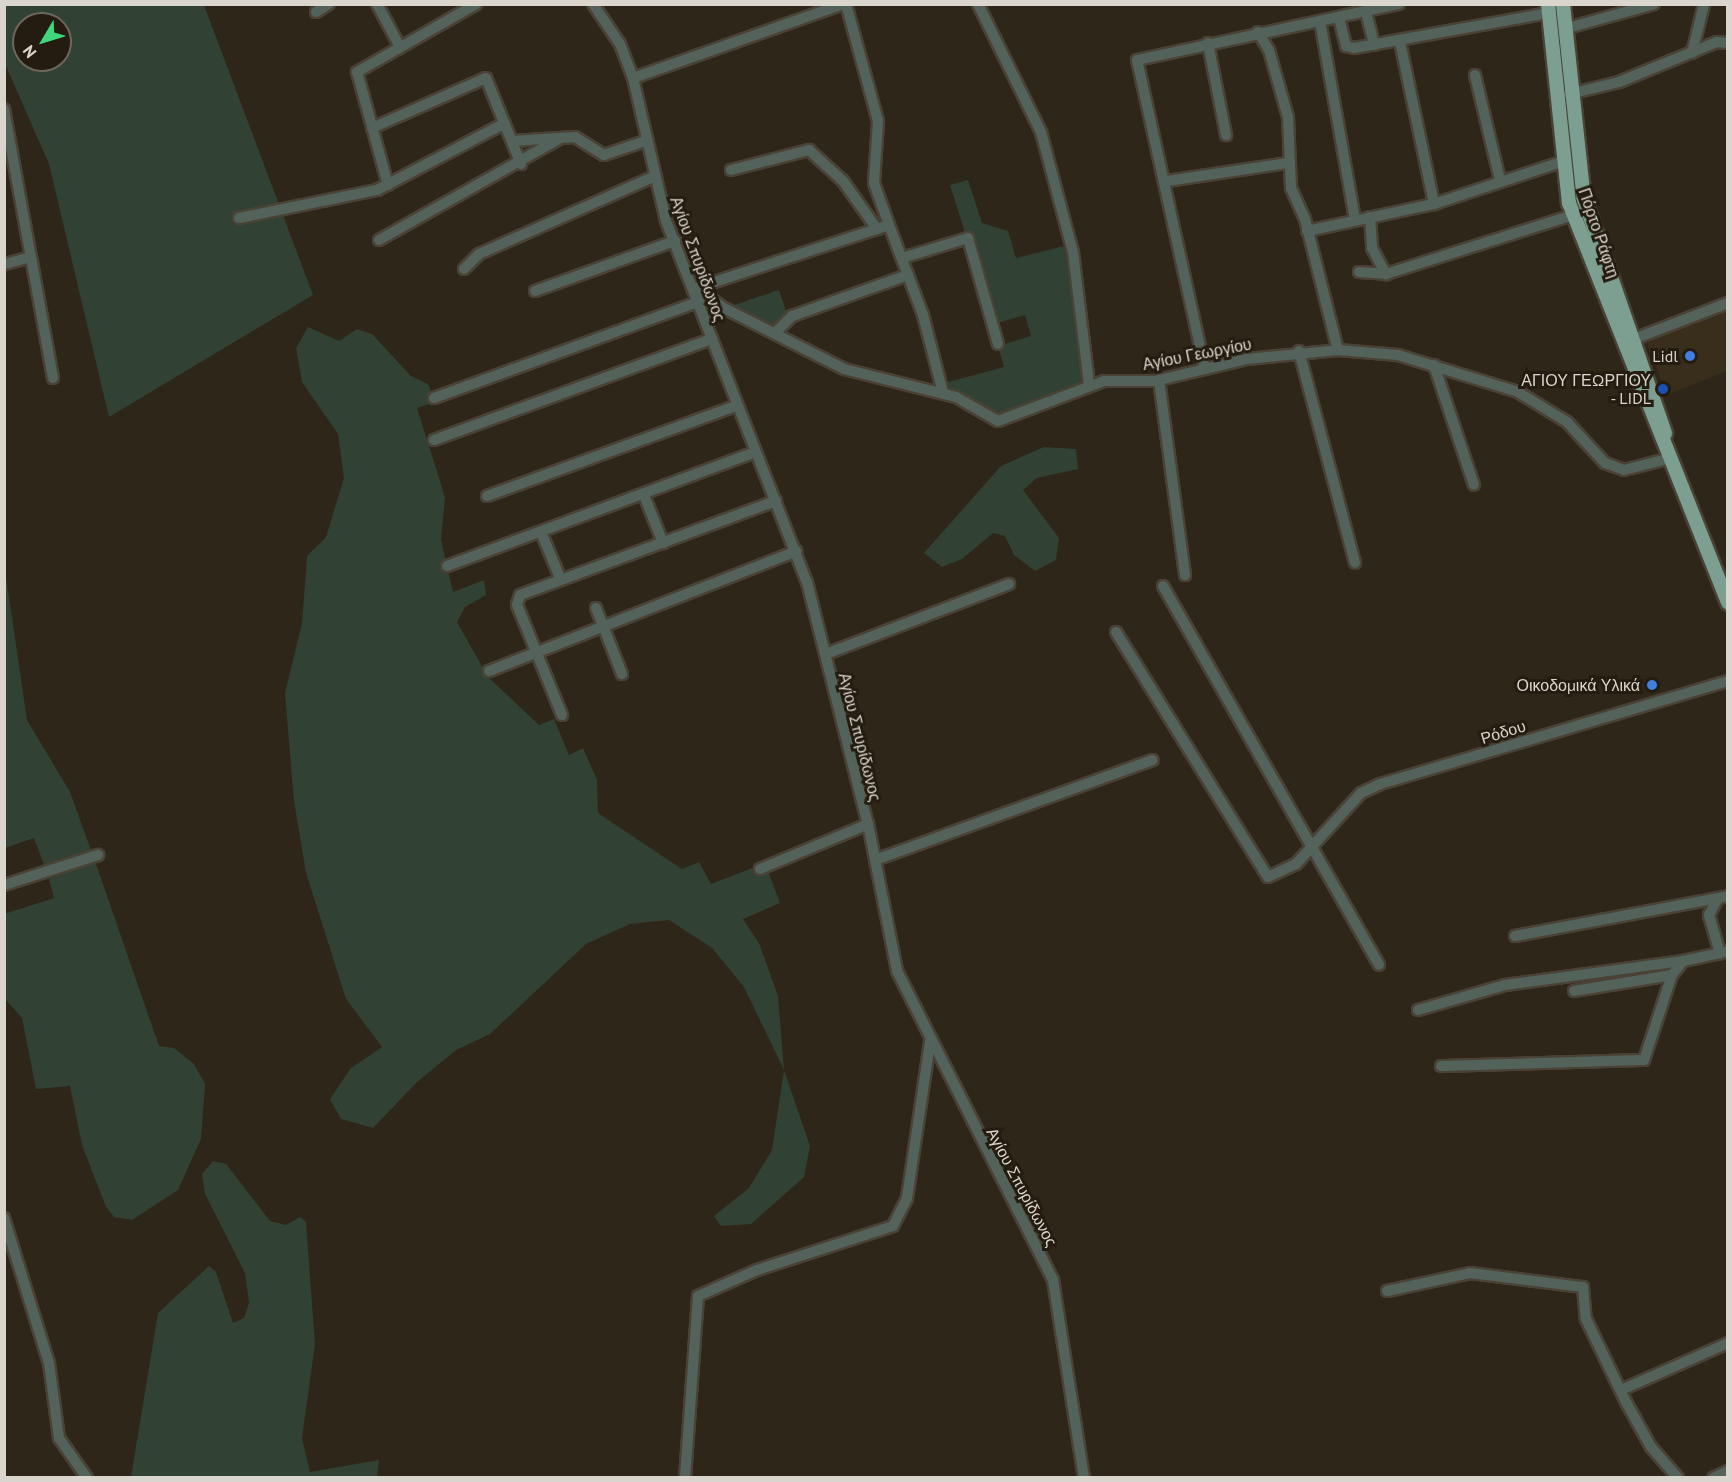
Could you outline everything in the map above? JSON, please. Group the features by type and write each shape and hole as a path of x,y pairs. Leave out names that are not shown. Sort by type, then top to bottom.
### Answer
{"main road":[{"name":"Πόρτο Ράφτη","path":"1563,4 1569,94 1584,199 1657,399 1671,458"},
{"name":"Πόρτο Ράφτη","path":"1548,9 1561,162 1573,215 1728,603"}],"street":[{"path":"316,12 329,4"},
{"path":"377,4 400,47"},
{"path":"388,185 357,72 477,4"},
{"name":"Αγίου Σπυρίδωνος","path":"593,4 620,44 633,78 648,140 654,177 675,241 701,301 736,406 796,551 826,654 829,686 868,824 897,971 930,1042 1053,1280 1084,1478"},
{"path":"633,78 845,4 878,121 874,183 908,275 943,393"},
{"path":"978,4 1041,132 1073,252 1089,385"},
{"path":"1205,369 1167,181 1137,60 1258,32 1339,18 1399,4"},
{"path":"1564,29 1654,4"},
{"path":"1692,53 1704,4"},
{"path":"1339,18 1346,46 1374,45 1400,42 1548,9"},
{"path":"1366,12 1374,45"},
{"path":"1320,21 1355,219"},
{"path":"1258,32 1269,50 1288,117 1287,163 1338,350"},
{"path":"1400,42 1434,204"},
{"path":"1208,43 1226,135"},
{"path":"1569,94 1619,82 1692,53 1728,43"},
{"path":"1475,75 1500,180"},
{"path":"372,128 486,78 521,164"},
{"path":"5,116 53,378"},
{"path":"239,218 305,208 388,185 505,123"},
{"path":"512,141 575,138 604,155 648,140"},
{"path":"379,240 521,164 559,139"},
{"path":"731,170 809,150 843,182 877,229"},
{"path":"1307,231 1434,204 1500,180 1561,162"},
{"path":"1167,181 1287,163"},
{"path":"464,269 479,254 654,177"},
{"path":"1359,272 1386,274 1573,215"},
{"path":"1370,217 1372,248 1386,274"},
{"path":"696,288 889,225"},
{"path":"902,258 968,238 998,344"},
{"path":"535,291 675,241"},
{"path":"4,264 31,257"},
{"path":"776,332 792,316 908,275"},
{"name":"Αγίου Γεωργίου","path":"696,288 722,307 871,380 943,393 999,421 1089,385 1159,380 1299,351 1338,350 1398,355 1434,365 1541,404 1613,467 1634,470 1671,458"},
{"path":"434,398 701,301"},
{"path":"1634,339 1728,303"},
{"path":"704,313 722,307"},
{"path":"434,440 712,339"},
{"path":"1299,351 1355,563"},
{"path":"1434,365 1474,485"},
{"path":"1159,380 1185,575"},
{"path":"487,496 736,406"},
{"path":"447,566 755,452"},
{"path":"644,495 663,543"},
{"path":"562,715 517,599 561,580 776,501"},
{"path":"541,532 561,580"},
{"path":"489,671 796,551"},
{"path":"826,654 1009,584"},
{"path":"1163,586 1311,850 1379,965"},
{"path":"596,608 622,674"},
{"name":"Ρόδου","path":"1116,632 1268,877 1279,874 1311,850 1361,793 1380,784 1728,681"},
{"path":"875,860 1153,760"},
{"path":"760,869 868,824"},
{"path":"4,885 98,855"},
{"path":"1515,936 1722,898"},
{"path":"1418,1010 1505,985 1683,961 1724,952 1709,915 1722,898"},
{"path":"1441,1066 1644,1059 1672,975 1683,961"},
{"path":"1574,991 1672,975"},
{"path":"685,1478 698,1296 757,1270 893,1226 909,1189 930,1042"},
{"path":"4,1218 49,1364 59,1438 87,1478"},
{"path":"1387,1291 1470,1273 1583,1287 1586,1320 1651,1447 1677,1478"},
{"path":"1621,1390 1728,1344"},
{"path":"1713,1478 1728,1472"}],"shaded area":[{"name":"Lidl","path":"1727,310 1727,371 1667,395 1646,341"}],"green space":[{"path":"4,5 204,5 313,295 109,417 49,164 5,64"},
{"path":"968,180 982,223 1008,231 1016,258 1064,246 1071,277 1084,382 1009,412 994,413 949,389 948,382 1004,367 998,346 1031,336 1025,315 994,324 950,185"},
{"path":"779,290 787,314 774,325 734,305"},
{"path":"308,327 339,341 357,329 372,334 411,376 428,384 435,402 417,408 445,497 441,540 453,592 484,580 486,595 465,607 457,622 488,677 539,725 554,719 569,755 583,748 597,780 598,813 682,869 699,862 711,884 765,863 780,903 743,919 759,943 778,996 784,1070 744,987 712,948 669,920 630,924 586,944 490,1034 456,1050 417,1082 373,1128 341,1119 330,1099 351,1068 382,1047 346,999 306,873 294,801 285,693 302,623 307,556 326,537 344,478 338,434 302,382 296,348"},
{"path":"1044,447 1076,449 1078,469 1037,478 1023,490 1059,538 1056,560 1035,571 1014,555 1005,536 993,533 962,559 942,567 924,553 1001,466"},
{"path":"4,563 27,720 70,792 92,853 46,870 34,838 5,848"},
{"path":"95,861 159,1046 174,1048 194,1064 205,1084 201,1139 178,1190 132,1220 114,1217 106,1207 82,1145 70,1086 36,1089 22,1018 5,999 4,914 54,898 49,879"},
{"path":"784,1070 810,1146 804,1177 751,1224 721,1226 714,1216 749,1188 772,1150"},
{"path":"213,1161 226,1164 270,1221 286,1225 300,1217 306,1222 315,1344 302,1438 310,1472 379,1460 377,1477 131,1477 158,1313 209,1266 216,1272 233,1323 244,1318 249,1303 245,1273 205,1194 202,1174"}],"place":[{"name":"Lidl","path":"1690,356"},
{"name":"ΑΓΙΟΥ ΓΕΩΡΓΙΟΥ - LIDL","path":"1663,389"},
{"name":"Οικοδομικά Υλικά","path":"1652,685"}]}
